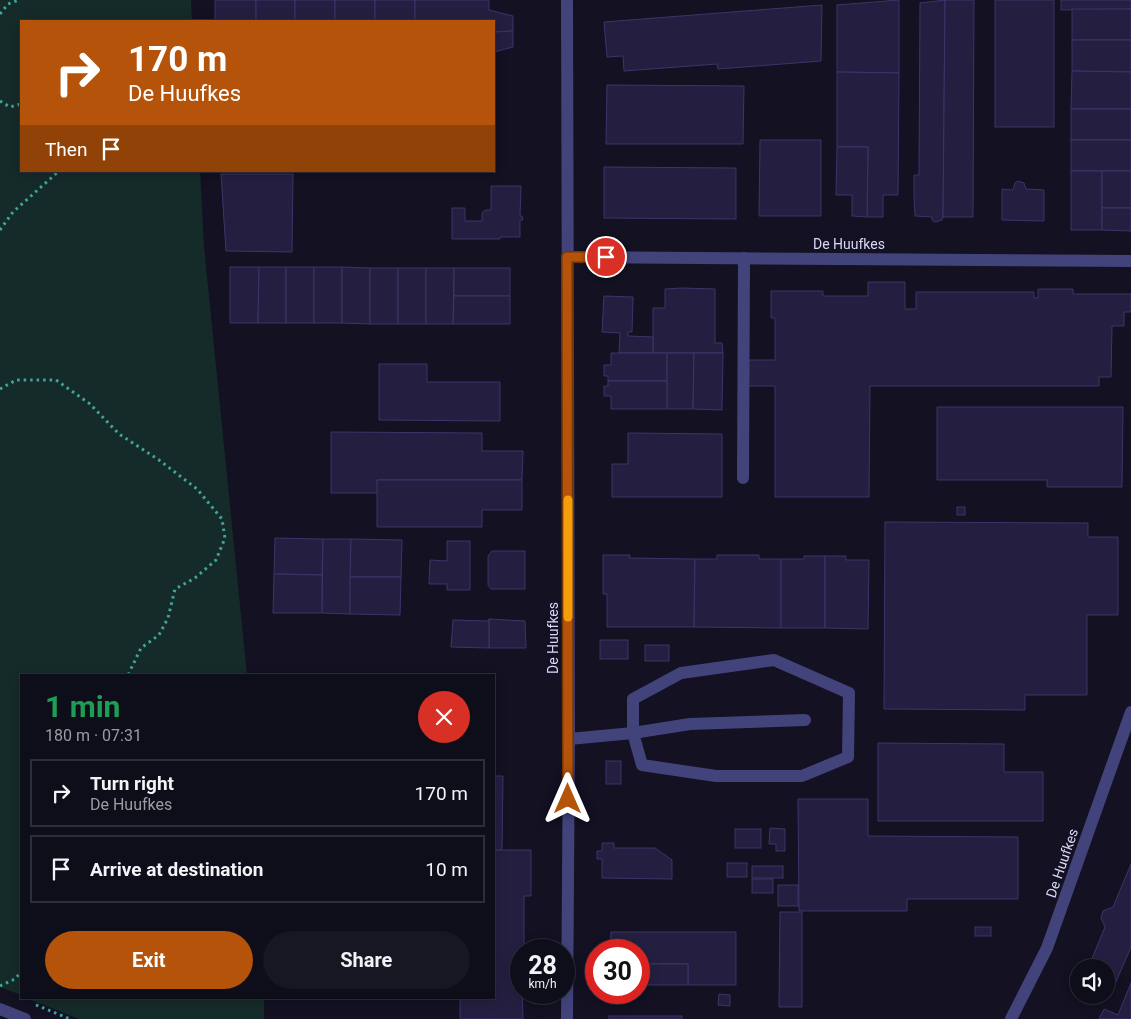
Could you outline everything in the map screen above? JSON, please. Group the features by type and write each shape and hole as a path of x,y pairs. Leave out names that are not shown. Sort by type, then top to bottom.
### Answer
{"street":[{"name":"De Huufkes","path":"567,1019 569,739 568,0"},
{"name":"De Huufkes","path":"567,257 1131,261"},
{"path":"743,478 744,258"},
{"path":"774,660 849,692 848,757 802,776 716,776 642,765 633,733 633,699 681,673 774,660"},
{"name":"De Huufkes","path":"1011,1019 1047,948 1131,712"},
{"path":"569,739 633,733 690,724 805,720"},
{"path":"0,1009 25,1019"}],"path":[{"path":"0,14 8,4 20,0"},
{"path":"0,102 10,107 20,104"},
{"path":"0,230 13,212 59,172"},
{"path":"0,389 16,380 56,380 90,404 119,434 159,460 197,489 222,519 225,538 216,560 196,578 175,589 168,618 159,636 141,648 128,674"},
{"path":"0,986 15,979 20,973"}],"green space":[{"path":"0,0 191,0 192,20 20,20 20,172 200,172 204,247 247,674 20,674 20,995 0,987"},
{"path":"29,999 264,999 264,1019 79,1019"}],"building":[{"path":"215,0 256,0 256,20 215,20"},
{"path":"256,0 295,0 295,20 256,20"},
{"path":"295,0 335,0 335,20 295,20"},
{"path":"335,0 375,0 375,20 335,20"},
{"path":"375,0 415,0 415,20 375,20"},
{"path":"415,0 489,0 489,10 513,16 513,31 495,32 495,20 415,20"},
{"path":"899,0 899,73 837,72 837,5"},
{"path":"945,0 943,217 942,220 935,222 932,220 932,217 915,216 914,175 919,175 920,3"},
{"path":"945,0 974,0 973,217 943,217"},
{"path":"995,0 1054,0 1054,127 995,127"},
{"path":"1061,0 1131,0 1131,9 1061,10"},
{"path":"822,5 821,61 718,69 717,64 624,71 623,56 607,57 604,22"},
{"path":"1072,9 1131,9 1131,40 1072,40"},
{"path":"513,31 513,47 495,52 495,32"},
{"path":"1072,40 1131,40 1131,72 1072,71"},
{"path":"1072,71 1131,72 1131,109 1071,109"},
{"path":"837,72 899,73 898,195 883,195 883,217 867,217 868,147 837,147"},
{"path":"607,85 744,86 743,144 606,144"},
{"path":"1071,109 1131,109 1131,140 1071,140"},
{"path":"760,140 821,140 821,216 759,216"},
{"path":"1071,140 1131,140 1131,171 1071,171"},
{"path":"837,147 868,147 867,217 852,216 852,195 836,195"},
{"path":"604,167 736,168 736,219 604,218"},
{"path":"1071,171 1102,171 1102,230 1071,230"},
{"path":"1102,171 1131,171 1131,208 1102,208"},
{"path":"221,174 293,174 292,252 226,251"},
{"path":"1018,181 1024,183 1026,189 1044,190 1044,221 1002,220 1002,189 1013,190 1015,183"},
{"path":"491,186 521,186 520,216 522,216 523,220 520,220 520,237 452,239 452,208 465,208 465,221 482,221 482,213 485,210 491,210"},
{"path":"1102,208 1131,208 1131,231 1102,230"},
{"path":"230,267 259,267 258,323 230,323"},
{"path":"259,267 286,267 286,323 258,323"},
{"path":"286,267 314,267 314,323 286,323"},
{"path":"314,267 342,267 342,323 314,323"},
{"path":"342,267 370,268 370,324 342,323"},
{"path":"370,268 398,268 398,324 370,324"},
{"path":"398,268 426,268 426,324 398,324"},
{"path":"426,268 454,268 453,324 426,324"},
{"path":"454,268 510,268 510,296 454,296"},
{"path":"868,282 905,282 905,309 916,309 916,292 1034,292 1034,298 1038,298 1038,289 1073,289 1073,294 1131,294 1131,312 1124,312 1124,326 1112,326 1111,377 1099,377 1099,386 870,386 869,497 775,497 775,386 748,386 748,360 775,360 775,318 771,318 771,291 823,291 823,296 868,296"},
{"path":"665,289 715,289 715,343 722,343 723,353 653,353 653,308 665,308"},
{"path":"454,296 510,296 510,324 453,324"},
{"path":"604,296 633,297 632,332 628,332 628,336 653,337 653,353 619,353 620,333 602,332"},
{"path":"611,353 667,353 667,381 608,381 608,376 604,376 604,365 611,365"},
{"path":"667,353 694,353 693,409 667,409"},
{"path":"694,353 723,353 722,410 693,409"},
{"path":"379,364 427,364 427,382 500,382 500,421 379,420"},
{"path":"608,381 667,381 667,409 611,409 611,396 604,396 604,386 608,386"},
{"path":"937,407 1123,407 1122,487 1047,487 1047,480 937,480"},
{"path":"331,432 482,433 482,451 523,451 522,480 377,480 378,493 331,493"},
{"path":"628,433 722,434 722,497 612,497 612,464 628,464"},
{"path":"377,480 522,480 522,510 482,510 482,527 377,527"},
{"path":"957,507 965,507 965,515 957,515"},
{"path":"885,522 1088,523 1088,537 1118,537 1118,615 1087,615 1087,695 1025,695 1025,710 884,709"},
{"path":"275,538 323,539 322,575 274,574"},
{"path":"323,539 351,539 350,614 322,613"},
{"path":"351,539 402,540 401,577 350,577"},
{"path":"447,541 470,541 470,590 447,590 447,584 429,584 430,560 447,561"},
{"path":"492,551 525,551 525,589 491,589 488,585 488,556"},
{"path":"603,555 630,555 629,558 695,559 694,627 607,627 607,594 603,594"},
{"path":"717,555 759,555 759,559 781,559 781,628 694,627 695,559 717,559"},
{"path":"804,556 825,556 825,628 781,628 781,559 804,559"},
{"path":"825,556 846,556 846,560 869,560 868,629 825,628"},
{"path":"274,574 322,575 322,613 273,613"},
{"path":"350,577 401,577 400,615 350,614"},
{"path":"489,619 525,621 526,648 489,648"},
{"path":"489,619 489,648 451,647 453,620 488,621"},
{"path":"600,640 628,640 628,659 600,659"},
{"path":"645,645 669,645 669,661 645,661"},
{"path":"878,743 1004,744 1004,772 1043,772 1043,821 878,821"},
{"path":"606,761 621,761 621,784 606,784"},
{"path":"495,776 503,776 502,850 495,850"},
{"path":"798,799 868,799 868,836 1018,837 1018,899 907,899 907,911 799,911"},
{"path":"770,828 785,829 785,851 776,851 776,844 769,844"},
{"path":"735,829 761,829 761,848 735,848"},
{"path":"602,843 614,843 614,848 655,848 672,860 672,879 602,878 602,859 597,859 597,851 602,851"},
{"path":"495,850 531,850 531,896 524,896 524,939 510,939 510,1004 523,1004 523,1019 460,1019 460,999 495,999"},
{"path":"727,863 747,863 747,877 727,877"},
{"path":"1131,864 1131,947 1115,984 1115,959 1092,959 1105,927 1101,918 1103,911 1113,907"},
{"path":"752,866 783,866 783,878 752,878"},
{"path":"752,879 773,879 773,893 752,893"},
{"path":"778,885 798,885 798,906 778,906"},
{"path":"780,912 802,912 802,1007 779,1007"},
{"path":"975,927 991,927 991,936 975,936"},
{"path":"611,932 736,932 736,985 688,985 688,964 650,964 650,939 611,939"},
{"path":"650,964 688,964 688,985 650,985"},
{"path":"1131,983 1131,1019 1099,1019 1104,1009 1118,1015"},
{"path":"719,994 730,995 730,1006 718,1005"},
{"path":"609,1016 682,1016 682,1019 609,1019"}],"slow traffic":[{"path":"568,500 568,617"}],"route":[{"path":"568,799 567,257 606,257"}]}
